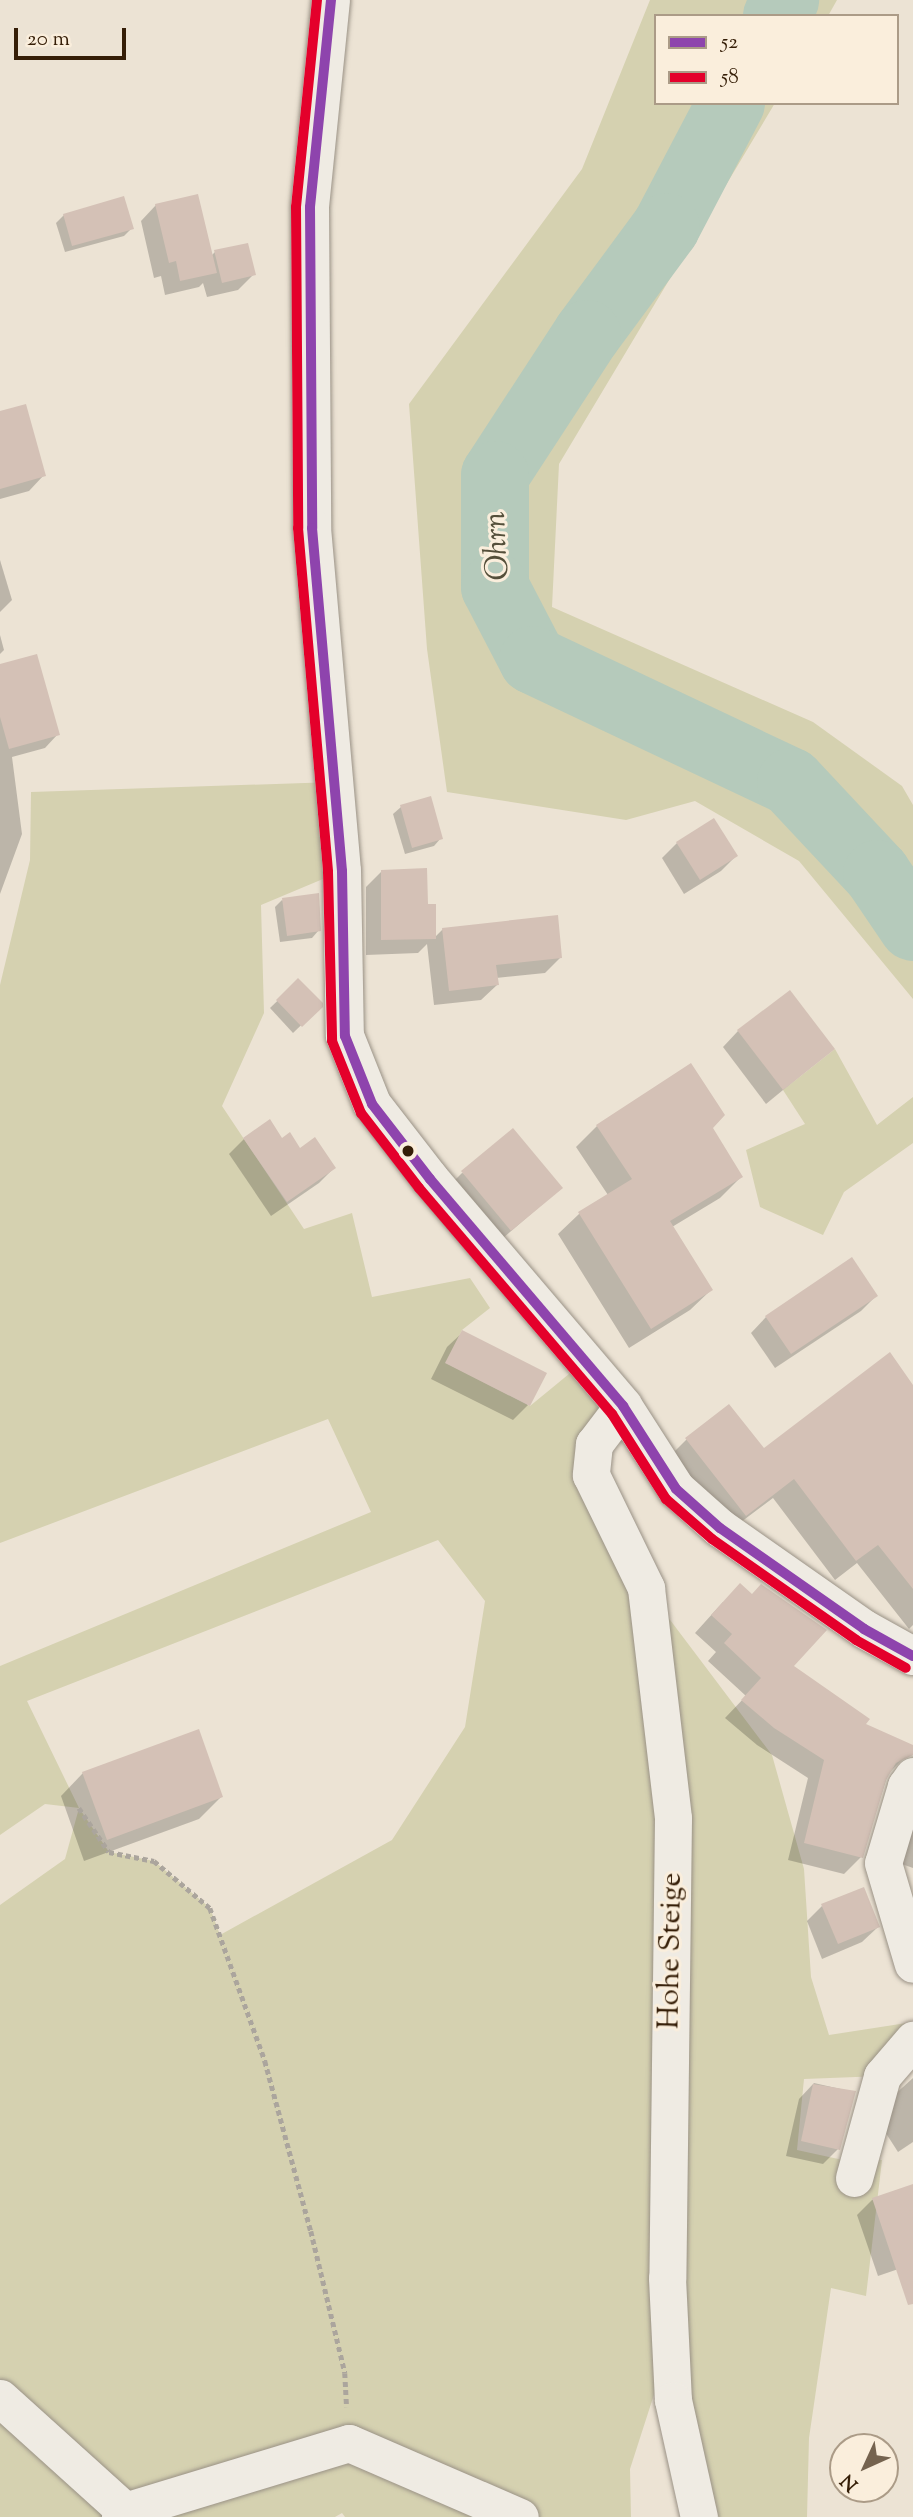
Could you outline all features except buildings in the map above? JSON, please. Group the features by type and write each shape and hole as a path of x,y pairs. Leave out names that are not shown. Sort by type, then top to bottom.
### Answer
{"street":[{"path":"331,0 310,207 312,528 342,871 345,1036 372,1104 430,1179 623,1406 676,1489 720,1528 864,1629 913,1656"},
{"name":"Hohe Steige","path":"623,1406 594,1444 591,1475 646,1588 673,1818 667,2278 673,2400 699,2517"},
{"path":"913,1776 906,1786 883,1863 913,1964"},
{"path":"854,2178 882,2077 913,2040"},
{"path":"0,2398 123,2514 349,2443 520,2517"}],"path":[{"path":"79,1808 109,1852 154,1861 210,1908 265,2061 312,2231 345,2373 349,2443"}],"shaded area":[{"path":"650,0 837,0 829,14 654,14 654,105 774,105 559,464 552,607 813,722 902,786 913,805 913,999 799,861 695,801 626,820 447,792 427,649 409,404 582,169"},
{"path":"334,782 342,871 261,905 264,1013 222,1106 304,1229 352,1213 372,1297 470,1278 490,1308 462,1330 446,1363 530,1406 586,1360 623,1406 594,1444 646,1588 772,1755 804,1869 811,1977 829,2035 913,2022 882,2076 804,2079 797,2150 843,2160 882,2160 866,2296 831,2288 809,2438 807,2517 699,2517 669,2348 630,2469 631,2517 345,2517 342,2513 335,2517 0,2517 0,1905 65,1859 79,1808 45,1804 0,1835 0,1666 371,1512 328,1419 0,1543 0,985 30,860 31,792","holes":["438,1540 485,1601 465,1727 392,1840 220,1935 210,1908 154,1861 109,1852 79,1808 27,1701"]},
{"path":"835,1049 877,1125 913,1097 913,1143 844,1192 823,1235 760,1207 746,1150 805,1124 783,1090"}],"waterway":[{"name":"Ohrn","path":"778,14 785,0"},
{"name":"Ohrn","path":"730,105 666,227 587,334 495,475 495,587 533,660 791,782 877,874 913,927"}],"transit line":[{"name":"58","path":"317,0 296,207 298,528 328,872 332,1041 361,1113 419,1188 612,1414 666,1499 712,1539 856,1640 906,1668"},
{"name":"52","path":"331,0 310,207 312,528 342,871 345,1036 372,1104 430,1179 623,1406 676,1489 720,1528 864,1629 913,1656"}]}
